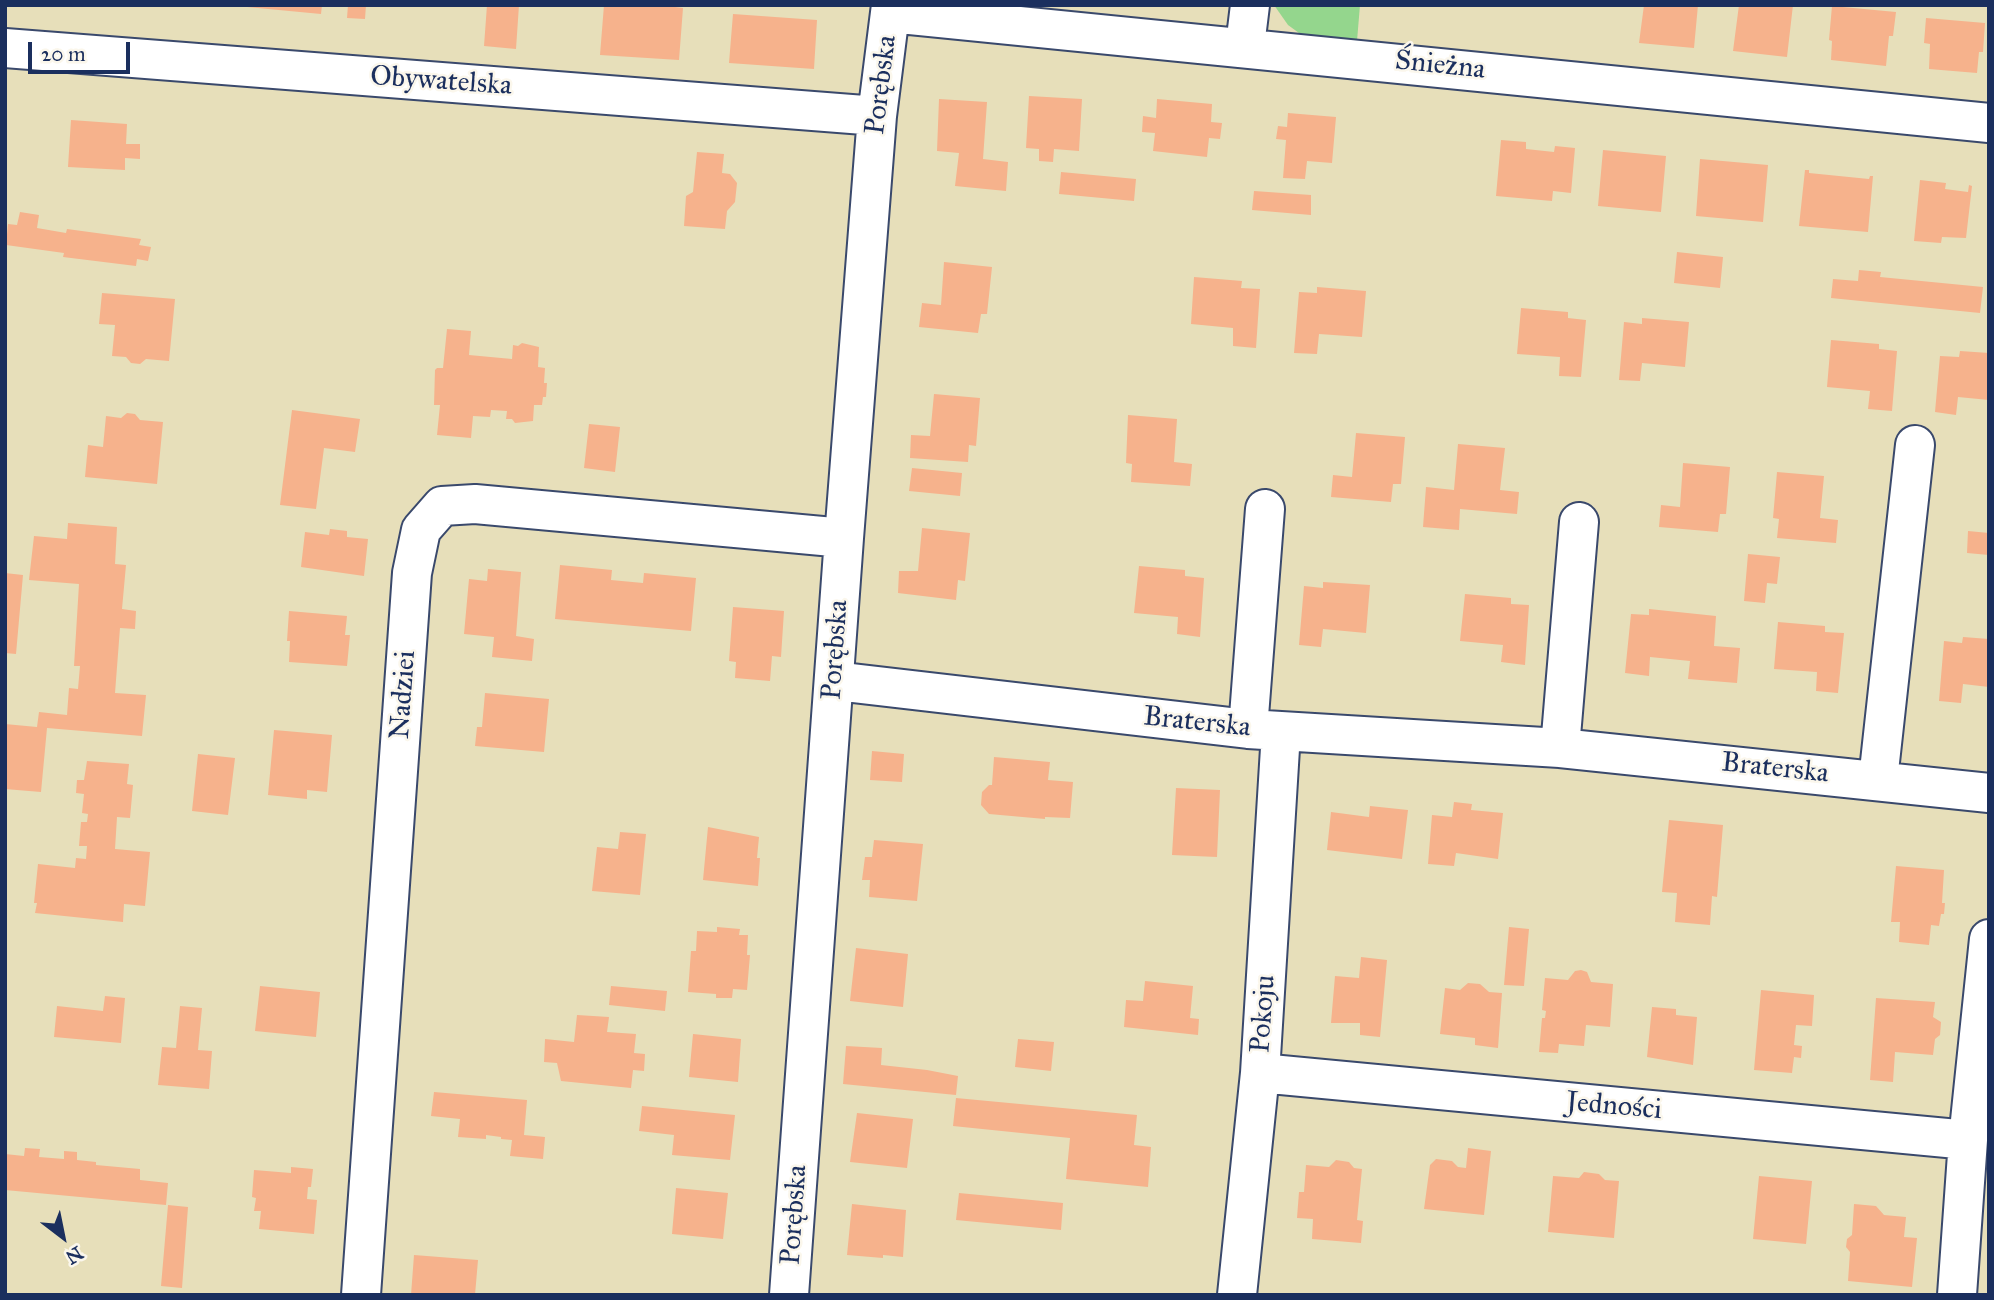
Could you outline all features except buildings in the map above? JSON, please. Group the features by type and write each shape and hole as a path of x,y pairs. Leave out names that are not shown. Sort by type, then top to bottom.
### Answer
{"street":[{"path":"1245,46 1250,5"},
{"name":"Śnieżna","path":"890,9 1989,122"},
{"name":"Porębska","path":"789,1295 877,116 890,9"},
{"name":"Obywatelska","path":"5,48 877,116"},
{"path":"1878,780 1915,445"},
{"name":"Nadziei","path":"361,1295 412,573 421,530 442,506 475,504 844,538"},
{"name":"Pokoju","path":"1237,1295 1260,1073 1265,509"},
{"path":"1560,748 1579,522"},
{"name":"Braterska","path":"835,681 1265,731 1560,748 1989,793"},
{"path":"1957,1295 1968,1140 1989,939"},
{"name":"Jedności","path":"1260,1073 1968,1140"}],"green space":[{"path":"1274,5 1360,5 1357,41 1318,39 1299,33 1288,25"}]}
